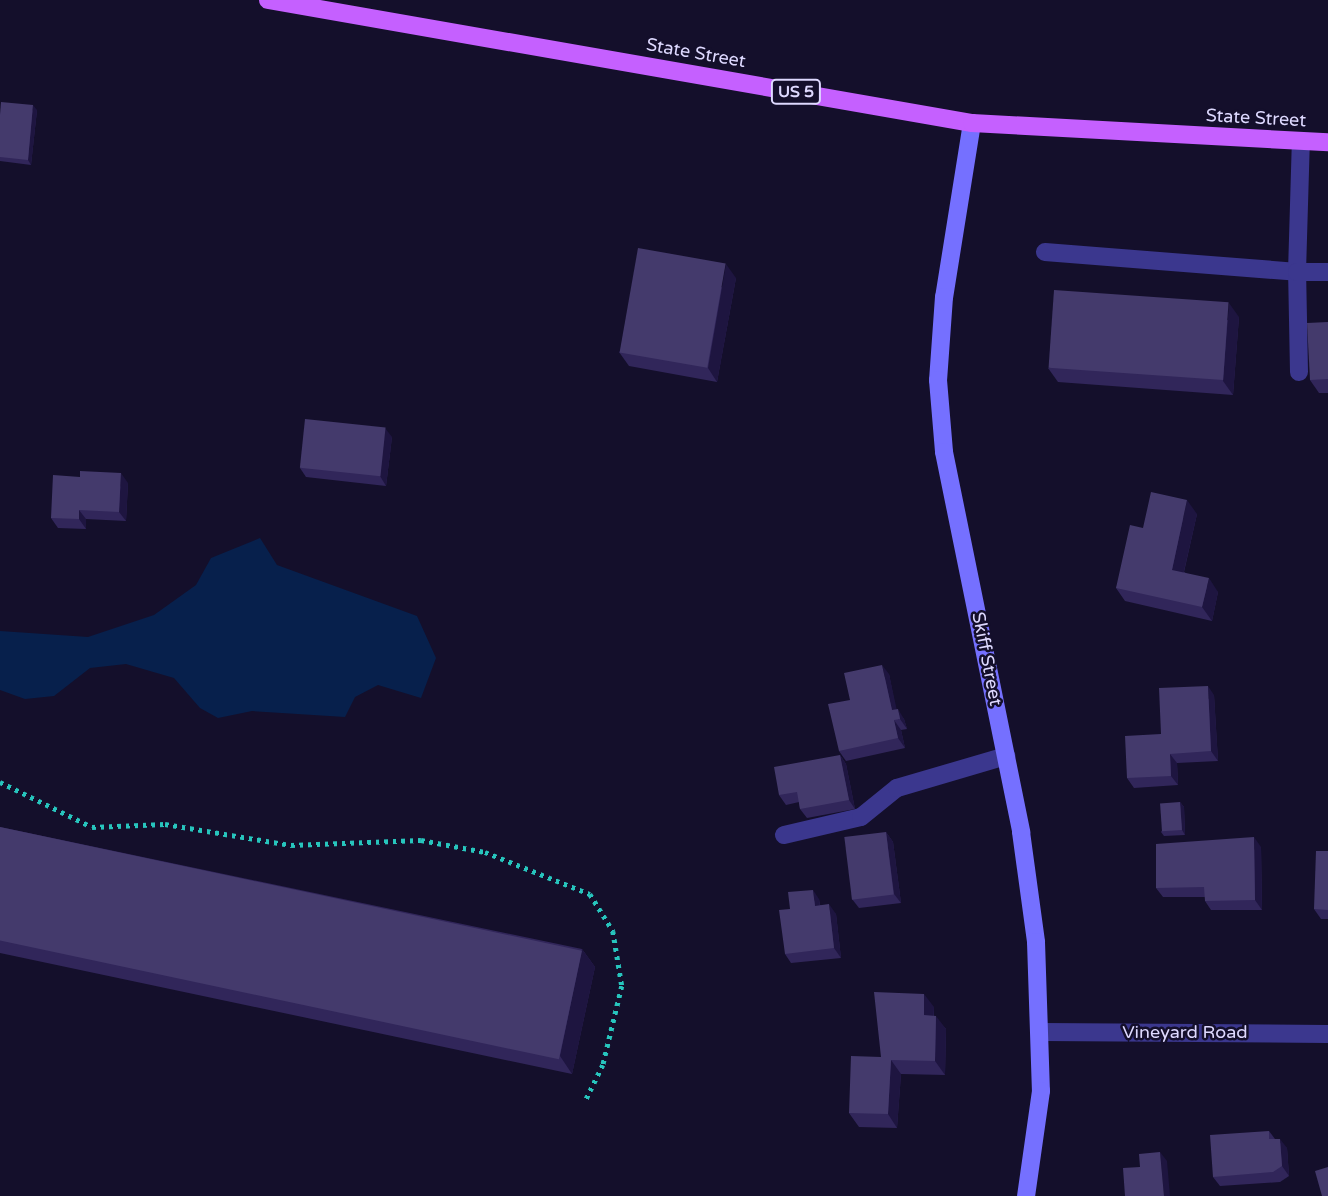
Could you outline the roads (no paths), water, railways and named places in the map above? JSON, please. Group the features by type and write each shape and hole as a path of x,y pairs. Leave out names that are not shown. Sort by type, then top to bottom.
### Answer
{"main road":[{"name":"State Street","path":"268,0 972,123 1328,142"},
{"name":"Skiff Street","path":"972,123 944,297 938,380 944,452 1006,756 1036,942 1042,1032 1026,1196"}],"street":[{"path":"1299,372 1297,272 1301,141"},
{"path":"1045,252 1297,272 1328,272"},
{"path":"784,835 861,817 897,788 1006,756"},
{"name":"Vineyard Road","path":"1042,1032 1328,1034"}],"water":[{"path":"260,538 277,565 417,616 436,658 421,698 378,685 355,697 345,717 252,711 218,718 200,708 174,678 126,664 90,668 54,696 25,699 0,690 0,631 88,637 154,615 196,585 211,558"}]}
